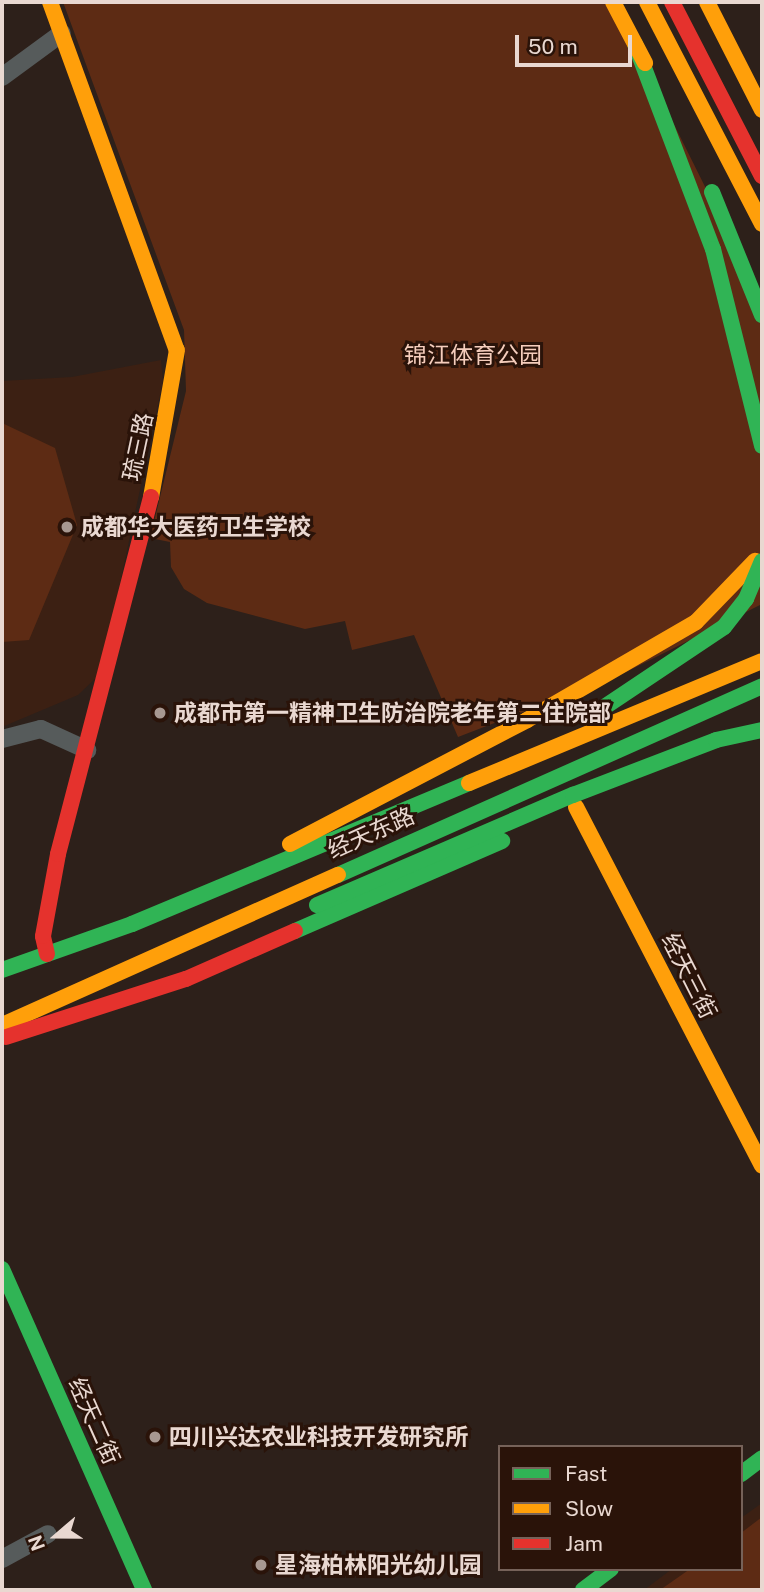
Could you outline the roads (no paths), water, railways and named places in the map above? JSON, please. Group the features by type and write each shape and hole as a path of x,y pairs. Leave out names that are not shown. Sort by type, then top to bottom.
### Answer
{"main road":[{"name":"琉三路","path":"47,954 43,936 58,854 148,513 177,350 50,2"},
{"path":"613,2 720,207 762,316"},
{"path":"647,2 762,224"},
{"path":"673,2 762,176"},
{"path":"707,2 762,110"},
{"path":"635,44 713,249 762,446"},
{"path":"132,923 527,720 696,622 736,585 762,552"},
{"path":"392,820 591,716 673,667 724,627 746,599 762,561"},
{"path":"736,585 762,589"},
{"name":"经天东路","path":"2,971 132,923 392,820 758,662"},
{"name":"经天东路","path":"2,1025 762,686"},
{"path":"2,1038 186,979 357,909 750,726 762,728"},
{"path":"47,1007 182,961 573,795 716,740 762,728"},
{"name":"经天三街","path":"576,807 762,1166"},
{"name":"经天二街","path":"2,1269 144,1590"},
{"path":"743,1472 762,1458"},
{"path":"583,1590 608,1571"}],"street":[{"path":"2,77 62,33"},
{"path":"2,739 41,729 87,750"},
{"path":"2,1559 48,1534"}],"place":[{"name":"成都华大医药卫生学校","path":"67,527"},
{"name":"成都市第一精神卫生防治院老年第二住院部","path":"160,713"},
{"name":"四川兴达农业科技开发研究所","path":"155,1437"},
{"name":"星海柏林阳光幼儿园","path":"261,1565"}],"park label":[{"name":"锦江体育公园","path":"473,355"}]}
